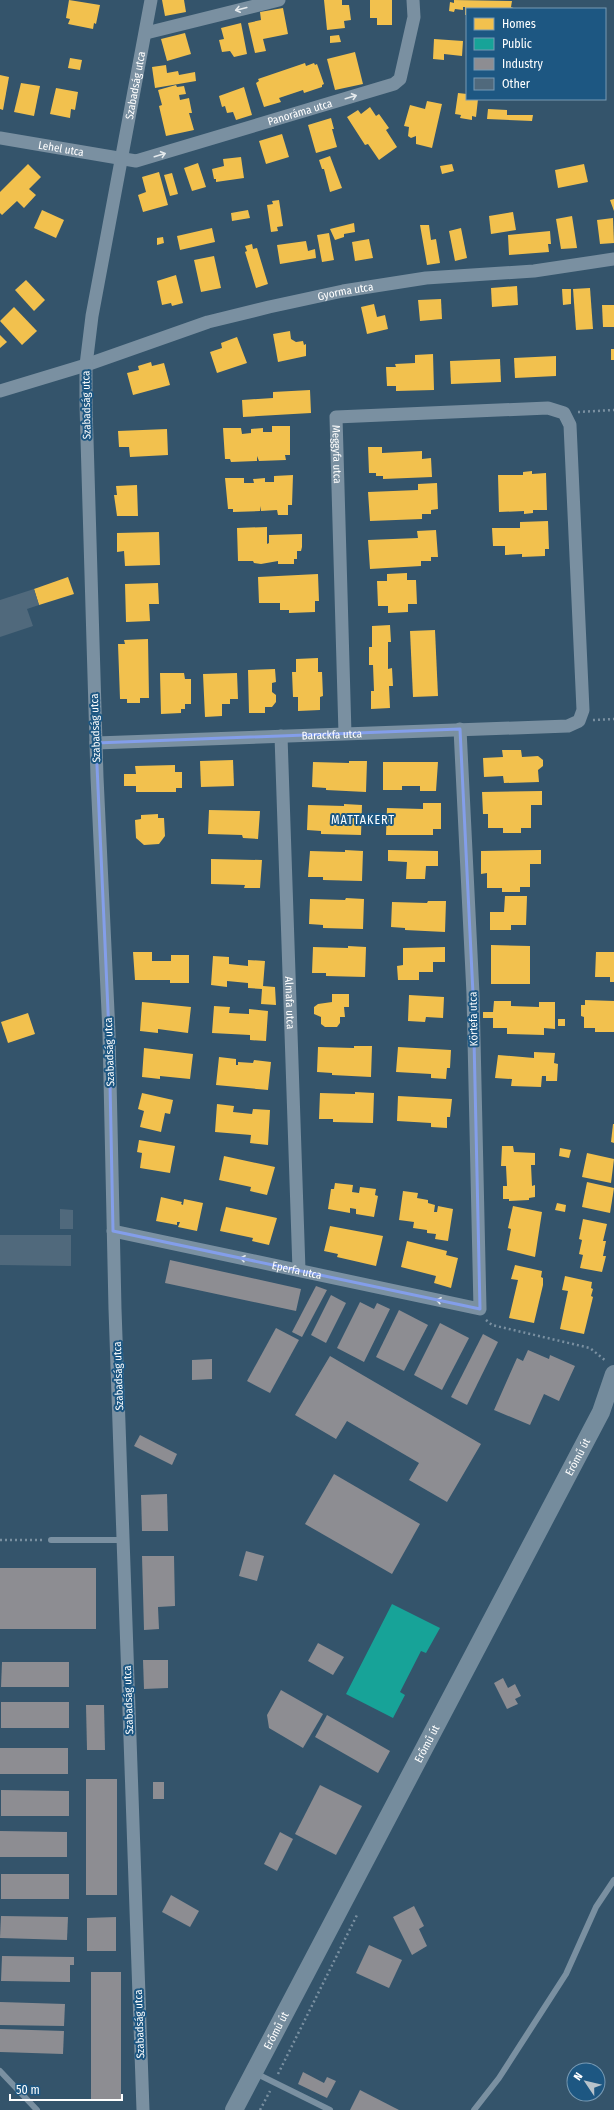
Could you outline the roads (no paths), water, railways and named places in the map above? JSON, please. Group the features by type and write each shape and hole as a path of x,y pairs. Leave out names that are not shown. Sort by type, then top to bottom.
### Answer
{"street":[{"name":"Szabadság utca","path":"143,2110 113,1231 109,1033 96,743 86,413 86,365 93,309 151,0"},
{"path":"146,33 279,0"},
{"name":"Panoráma utca","path":"122,159 136,161 146,160 394,84 400,79 414,17 414,0"},
{"name":"Lehel utca","path":"0,138 122,159"},
{"name":"Gyorma utca","path":"0,391 86,365 208,322 269,306 343,291 426,278 534,271 614,258"},
{"name":"Meggyfa utca","path":"345,734 336,417 548,408 564,413 570,425 583,710 573,723"},
{"name":"Barackfa utca","path":"96,743 345,734 573,723"},
{"name":"Körtefa utca","path":"460,729 473,994 480,1309"},
{"name":"Almafa utca","path":"281,736 299,1270"},
{"name":"Eperfa utca","path":"113,1231 480,1309"},
{"name":"Erőmű út","path":"234,2110 602,1412 611,1368"}],"lane":[{"path":"51,1540 123,1540"},
{"path":"474,2110 499,2078 566,1974 596,1907 614,1880"},
{"path":"0,2071 37,2110"},
{"path":"254,2072 330,2110"}],"district":[{"name":"MATTAKERT","path":"363,820"}]}
